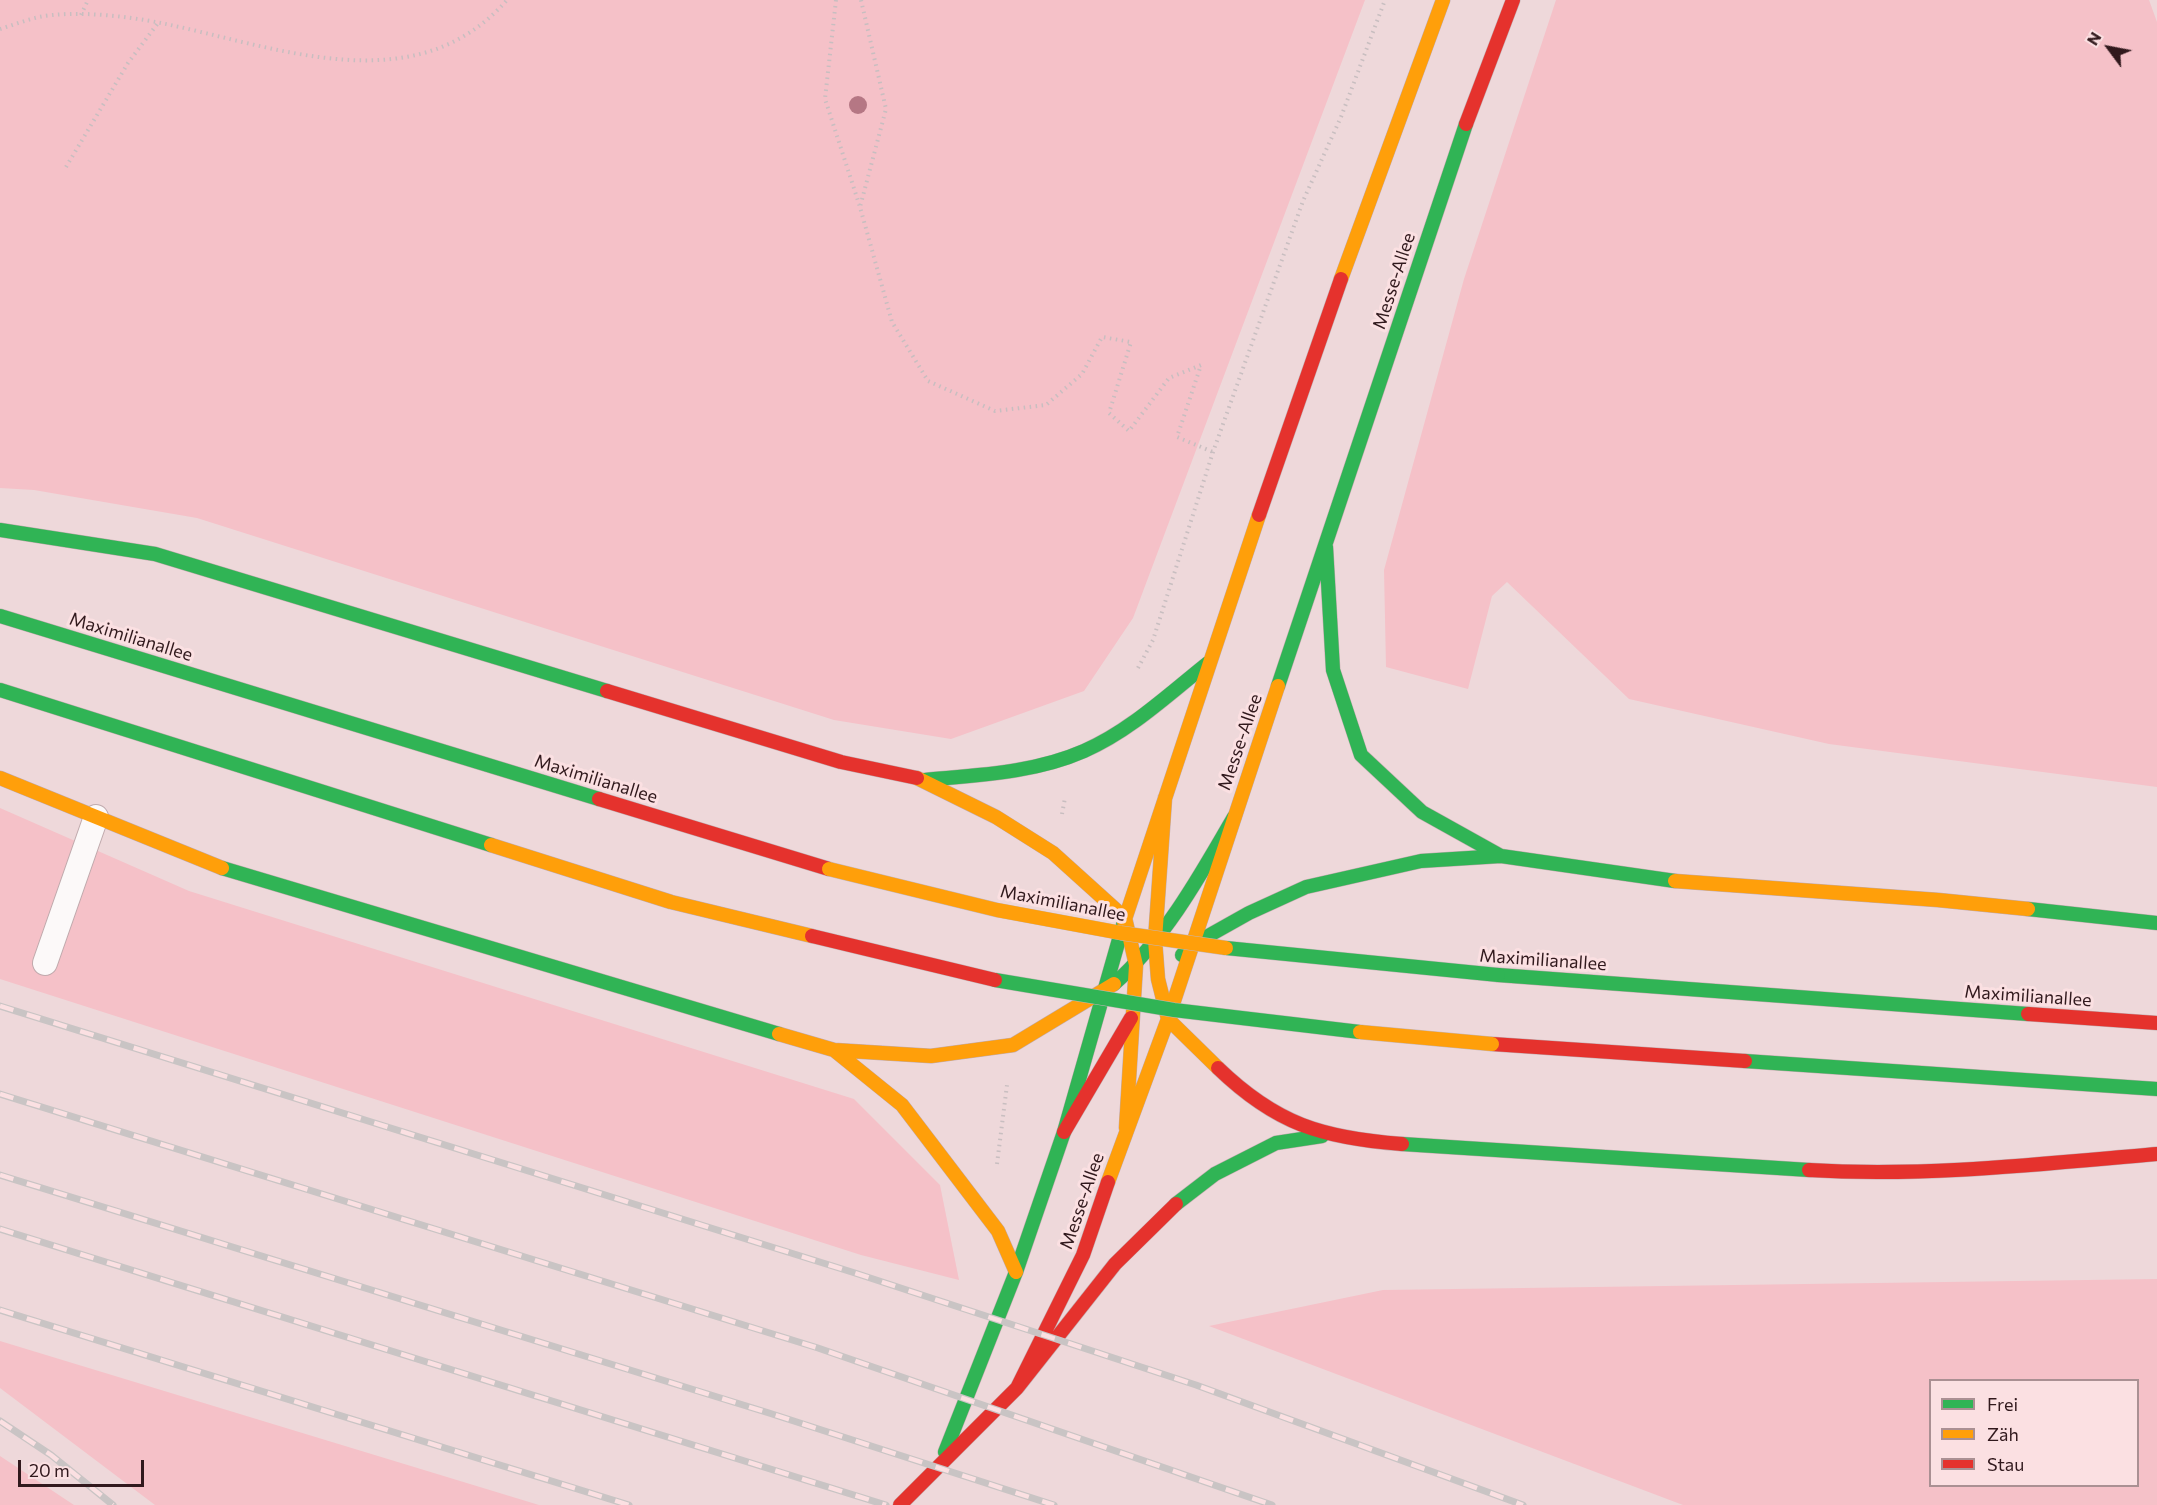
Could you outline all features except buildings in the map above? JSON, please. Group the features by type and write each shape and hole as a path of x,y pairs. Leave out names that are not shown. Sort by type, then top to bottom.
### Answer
{"main road":[{"name":"Messe-Allee","path":"941,1462 1016,1272 1064,1132 1125,918 1208,663 1360,223 1443,0"},
{"name":"Messe-Allee","path":"900,1505 1017,1388 1083,1255 1126,1128 1167,1019 1466,127 1513,0"},
{"path":"0,530 155,554 841,762 925,780 996,817 1053,853 1125,918 1136,965 1126,1128"},
{"path":"1326,547 1333,670 1361,755 1422,812 1501,856"},
{"name":"Maximilianallee","path":"0,616 829,869 997,909 1138,935 1284,955 1498,975 2157,1023"},
{"path":"925,780 990,773 1067,758 1109,738 1208,663"},
{"path":"0,690 671,902 982,978 1127,1004 1275,1024 1492,1044 2157,1089"},
{"path":"0,778 219,867 834,1050 931,1056 1013,1046 1106,991 1136,965 1155,940 1192,889 1233,817"},
{"path":"1165,798 1155,940 1158,978 1167,1019 1242,1091 1290,1122 1327,1135 1405,1143 1848,1172 1973,1170 2157,1154"},
{"path":"1064,1132 1135,1010 1158,978 1192,945 1249,913 1306,887 1421,861 1501,856 1649,879 1938,900 2157,923"},
{"path":"834,1050 902,1105 998,1231 1016,1272"},
{"path":"1017,1388 1115,1264 1162,1215 1215,1174 1276,1143 1327,1135"}],"lane":[{"path":"45,963 96,818"}],"path":[{"path":"81,15 88,0"},
{"path":"0,29 40,17 81,15 159,23 280,51 341,61 391,61 443,46 492,17 507,0"},
{"path":"836,0 825,99 860,207 892,322 928,381 994,411 1046,405 1082,374 1102,337 1131,342 1109,413 1129,431 1169,378 1201,365 1177,437 1213,452"},
{"path":"860,207 886,109 861,0"},
{"path":"1134,676 1153,640 1213,452 1303,201 1341,117 1385,0"},
{"path":"66,167 128,63 159,23"},
{"path":"1062,816 1066,794"},
{"path":"996,1166 1008,1075"}],"shaded area":[{"path":"0,0 1365,0 1133,618 1084,691 951,739 834,720 197,518 34,490 0,488"},
{"path":"1556,0 2149,0 2157,22 2157,787 1829,744 1629,699 1507,582 1492,596 1468,689 1386,667 1384,570 1464,279"},
{"path":"0,808 189,891 854,1099 940,1185 959,1280 861,1255 0,979"},
{"path":"2157,1279 2157,1505 1683,1505 1209,1326 1383,1290"},
{"path":"0,1341 539,1505 155,1505 0,1388"},
{"path":"0,1456 74,1505 0,1505"}],"railway":[{"path":"0,1006 855,1273 1196,1385 1523,1505"},
{"path":"0,1094 818,1348 1272,1505"},
{"path":"0,1175 769,1413 1054,1505"},
{"path":"0,1229 886,1505"},
{"path":"0,1310 629,1505"},
{"path":"0,1421 51,1455 113,1505"}],"traffic: fast":[{"path":"1278,686 1466,124"},
{"path":"0,530 155,554 607,691"},
{"path":"1326,547 1333,670 1361,755 1422,812 1501,856"},
{"path":"0,616 599,799"},
{"path":"925,780 1026,769 1084,751 1133,723 1208,663"},
{"path":"0,690 491,845"},
{"path":"1114,984 1165,927 1195,884 1234,817"},
{"path":"1182,955 1192,945 1249,913 1306,887 1421,861 1501,856 1675,881"},
{"path":"222,868 779,1034"},
{"path":"2028,909 2157,923"},
{"path":"945,1452 1016,1272 1064,1132 1124,922"},
{"path":"1226,948 1498,975"},
{"path":"1498,975 2028,1014"},
{"path":"995,980 1174,1010 1360,1032"},
{"path":"1745,1061 2157,1089"},
{"path":"1176,1204 1215,1174 1276,1143 1322,1136"},
{"path":"1402,1144 1809,1170"}],"traffic: slow":[{"path":"1341,279 1443,0"},
{"path":"1124,922 1259,515"},
{"path":"1108,1182 1168,1019 1278,686"},
{"path":"0,778 222,868"},
{"path":"917,778 996,817 1053,853 1125,918 1136,965 1126,1128"},
{"path":"1165,798 1155,940 1158,979 1168,1019 1218,1068"},
{"path":"491,845 671,902 812,936"},
{"path":"829,869 997,910 1121,933 1226,948"},
{"path":"1675,881 1938,900 2028,909"},
{"path":"779,1034 834,1050 931,1056 1013,1045 1114,984"},
{"path":"1360,1032 1492,1044"},
{"path":"834,1050 902,1105 998,1231 1016,1272"}],"traffic: jam":[{"path":"1466,124 1513,0"},
{"path":"1259,515 1341,279"},
{"path":"607,691 841,762 917,778"},
{"path":"599,799 829,869"},
{"path":"812,936 995,980"},
{"path":"2028,1014 2157,1023"},
{"path":"1064,1132 1131,1018"},
{"path":"1492,1044 1745,1061"},
{"path":"1218,1068 1260,1103 1302,1125 1348,1137 1402,1144"},
{"path":"1809,1170 1940,1171 2157,1154"},
{"path":"900,1505 1017,1388 1083,1255 1108,1182"},
{"path":"1017,1388 1115,1264 1176,1204"}]}
